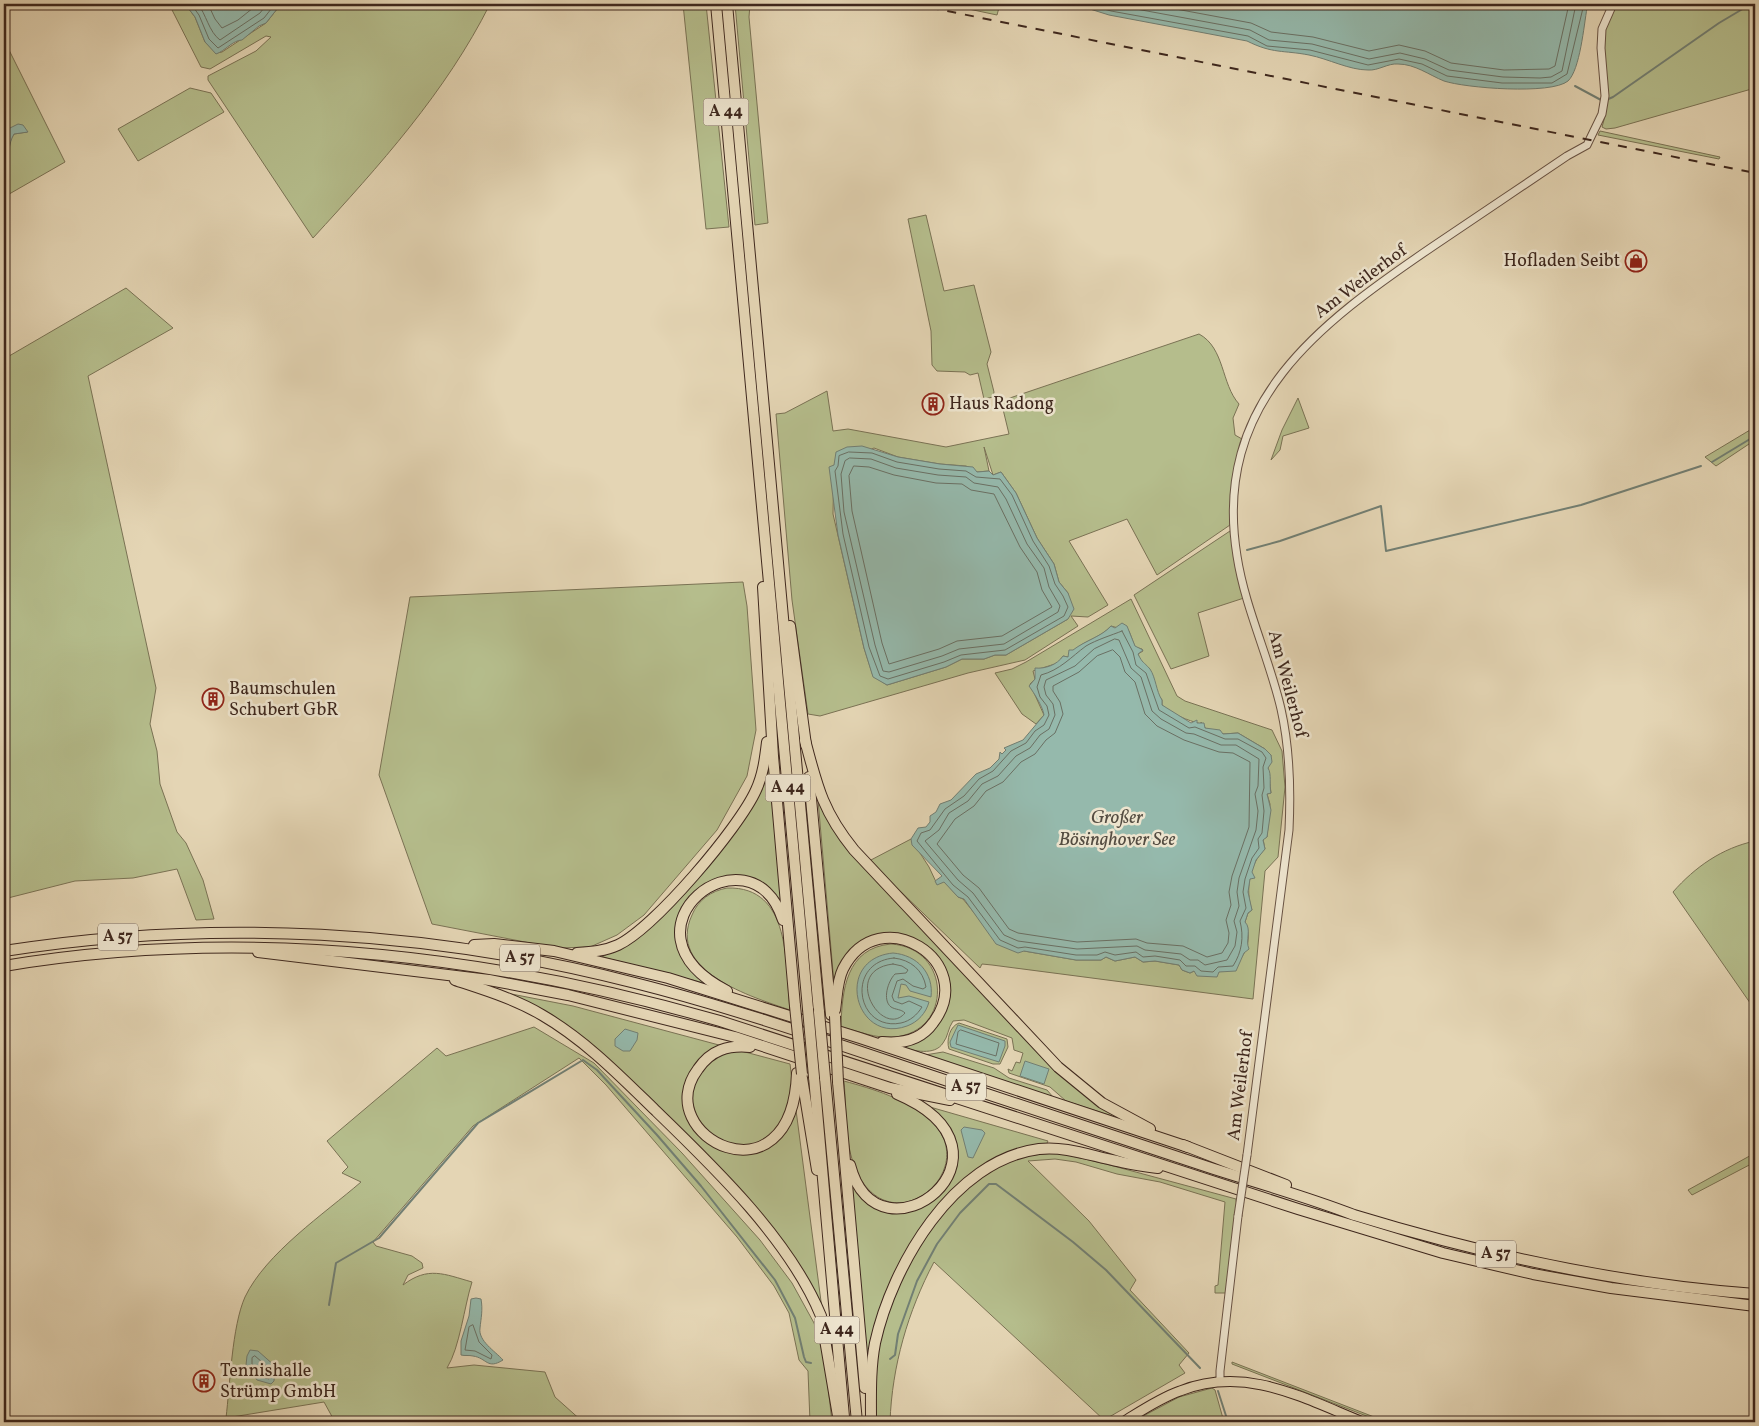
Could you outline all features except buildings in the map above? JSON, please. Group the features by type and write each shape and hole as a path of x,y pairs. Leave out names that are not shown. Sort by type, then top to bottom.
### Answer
{"highway":[{"name":"A 44","path":"716,4 845,1422"},
{"name":"A 44","path":"727,4 857,1422"},
{"path":"768,566 763,586 770,714 789,951 799,1048 799,1073 794,1105 789,1120 781,1132 769,1142 756,1148 741,1150 727,1148 713,1142 701,1132 694,1121 689,1107 689,1092 694,1074 705,1059 720,1049 736,1046 769,1049"},
{"path":"780,578 792,634 805,740 833,1015 869,1422"},
{"path":"565,954 598,951 618,945 647,924 690,880 742,814 756,791 765,756 770,714"},
{"path":"805,740 821,800 840,833 1028,1036 1058,1066 1102,1103 1125,1117 1188,1147"},
{"path":"755,1005 711,983 691,963 683,947 681,934 682,919 688,906 696,895 720,881 734,880 754,884 770,896 780,910 789,951"},
{"name":"A 57","path":"4,951 115,937 232,932 341,936 456,947 584,970 682,996 785,1028 1346,1212 1446,1242 1559,1268 1648,1282 1755,1294"},
{"path":"833,1015 843,969 854,954 869,943 885,938 901,938 916,944 931,955 938,964 945,987 941,1009 930,1027 912,1039 902,1042 883,1042 860,1038"},
{"path":"456,947 494,944 565,954 668,978 860,1038 1188,1147 1277,1182 1331,1199 1346,1212"},
{"path":"232,947 280,956 490,980 568,995 735,1037 905,1091 990,1108"},
{"name":"A 57","path":"4,966 116,952 232,947 340,950 424,958 490,968 609,992 720,1021 1378,1234 1508,1268 1628,1291 1755,1306"},
{"path":"422,972 498,994 543,1016 603,1060 693,1147 729,1185 792,1263 815,1302 821,1316 839,1422"},
{"path":"799,1073 829,1237"},
{"path":"844,1143 852,1173 860,1189 872,1200 885,1207 899,1209 914,1207 927,1201 939,1192 947,1180 952,1165 952,1149 947,1131 935,1116 916,1102 855,1076"},
{"path":"869,1422 875,1344 888,1297 898,1274 912,1250 942,1208 980,1173 1012,1156 1054,1148 1133,1165 1180,1170"}],"main road":[{"path":"1123,1422 1174,1393 1200,1385 1245,1381 1268,1385 1363,1422"}],"street":[{"name":"Am Weilerhof","path":"1220,1382 1238,1216 1289,830 1291,792 1289,751 1280,707 1245,592 1237,556 1234,499 1238,469 1258,410 1273,383 1302,348 1342,313 1392,274 1587,145 1596,129 1604,104 1602,30 1613,4"}],"green space":[{"path":"169,4 185,4 195,17 205,42 216,53 222,52 266,23 281,4 490,4 453,68 432,98 386,156 313,238 208,80 208,76 256,51 271,37 266,36 210,69 201,67"},
{"path":"683,4 706,4 729,227 706,229"},
{"path":"735,4 750,4 749,17 768,223 755,225"},
{"path":"945,4 1000,4 997,15"},
{"path":"1614,4 1755,4 1755,88 1615,128 1606,129 1602,127 1606,102 1602,41 1605,26"},
{"path":"4,40 65,162 4,197 4,166 8,157 10,141 14,134 27,132 6,130 4,124"},
{"path":"190,88 211,93 224,112 138,161 118,129"},
{"path":"1600,131 1720,157 1719,159 1598,135"},
{"path":"926,215 944,291 974,285 991,352 987,364 994,392 993,397 984,399 978,373 970,375 965,372 937,371 932,365 931,331 908,219"},
{"path":"126,288 173,328 88,376 156,688 150,724 157,751 160,784 177,832 186,843 203,880 214,919 196,920 177,869 133,878 75,881 4,899 4,359"},
{"path":"1199,334 1214,348 1233,396 1239,404 1233,418 1235,435 1242,439 1233,482 1230,525 1157,575 1127,519 1069,541 1108,605 1088,617 1071,616 1078,626 1025,660 968,673 820,716 808,714 792,600 776,414 785,413 827,391 833,431 848,429 946,447 1009,434 1001,401","holes":["984,447 993,475 1001,472 1016,493 1037,538 1054,564 1059,582 1068,593 1068,619 1006,655 995,655 984,659 962,659 946,667 887,685 873,676 864,648 833,514 834,465 874,448 898,457 966,466 977,472 989,471"]},
{"path":"1298,398 1309,428 1283,436 1280,450 1271,460 1282,430"},
{"path":"1755,427 1755,440 1716,466 1705,457"},
{"path":"1230,531 1244,598 1198,613 1209,656 1171,669 1134,595"},
{"path":"743,582 747,606 756,730 747,776 717,830 644,915 617,935 590,947 556,948 432,924 379,775 410,597"},
{"path":"1131,599 1177,696 1185,701 1272,730 1282,751 1285,787 1278,857 1265,871 1253,999 992,965 982,964 980,968 869,861 911,839 929,867 937,884 944,881 958,897 963,899 984,925 1024,951 1076,960 1101,960 1106,957 1115,961 1135,957 1143,962 1155,961 1179,965 1182,970 1190,973 1226,970 1239,961 1247,946 1248,930 1245,922 1248,913 1252,910 1249,895 1250,878 1255,862 1265,849 1263,839 1267,837 1270,804 1267,794 1271,793 1268,768 1271,755 1265,749 1238,733 1223,734 1205,728 1201,722 1201,724 1180,717 1162,705 1162,700 1156,691 1153,676 1140,662 1138,654 1143,651 1135,647 1129,631 1111,626 1106,631 1078,647 1068,657 1063,656 1058,663 1033,671 1035,679 1030,684 1044,715 1036,724 1022,714 995,673 1012,669 1026,662"},
{"path":"767,768 769,768 781,900 766,888 715,880 698,889 686,901 679,914 677,928 679,943 685,958 708,984 602,957 636,939 698,875"},
{"path":"818,800 823,810 982,991 1118,1118 1066,1101 1050,1087 1009,1073 1008,1069 1012,1071 1016,1062 1020,1063 1023,1053 1014,1050 1012,1038 964,1020 953,1021 945,1041 935,1050 918,1051 902,1047 918,1041 948,993 919,942 902,935 872,938 834,983"},
{"path":"1755,841 1755,1010 1673,892 1690,874 1710,860 1731,848"},
{"path":"727,888 748,891 764,900 774,914 781,931 785,951 790,1010 755,998 717,979 702,966 691,952 687,935 692,915 706,897 716,891"},
{"path":"891,944 911,949 926,960 934,974 938,990 935,1006 927,1021 913,1032 894,1037 874,1036 841,1027 845,986 856,962 864,953 876,947"},
{"path":"496,991 573,1006 790,1064 822,1309 770,1233 603,1056"},
{"path":"959,1023 1007,1039 1008,1047 1000,1064 993,1064 949,1049 949,1034 953,1027"},
{"path":"534,1027 594,1063 682,1153 760,1240 792,1283 814,1323 825,1360 832,1422 810,1422 808,1371 799,1360 789,1313 774,1286 737,1237 606,1085 579,1058 473,1126 373,1242 376,1246 412,1256 422,1263 423,1268 408,1275 403,1285 420,1275 436,1273 472,1282 459,1338 447,1368 474,1365 545,1372 555,1397 583,1422 335,1422 324,1402 226,1418 237,1324 245,1297 254,1281 297,1235 361,1182 342,1173 348,1167 327,1141 437,1048 446,1056"},
{"path":"943,1052 994,1068 1009,1078 1047,1090 1053,1097 925,1055"},
{"path":"844,1081 878,1091 911,1106 930,1120 943,1138 947,1157 942,1174 931,1189 915,1199 898,1203 880,1198 864,1184 852,1161 849,1148"},
{"path":"930,1107 1048,1141 1046,1145 1004,1154 977,1171 915,1239 869,1359 867,1359 851,1186 854,1186 875,1205 898,1211 919,1208 938,1196 951,1179 956,1157 949,1132"},
{"path":"1059,1153 1236,1199 1237,1208 1226,1293 1215,1293 1215,1286 1218,1285 1225,1202 1160,1182 1117,1174 1076,1162 1055,1159 1028,1161 1089,1221 1136,1280 1130,1290 1189,1353 1179,1365 1185,1373 1104,1420 934,1262 916,1300 903,1339 894,1380 890,1422 874,1422 877,1365 882,1332 899,1284 926,1236 943,1214 982,1177 1017,1159"},
{"path":"1755,1153 1755,1162 1692,1195 1688,1190"},
{"path":"1232,1362 1387,1422 1382,1422 1232,1364"},
{"path":"1212,1388 1215,1390 1224,1422 1132,1422 1179,1397"}],"water":[{"path":"185,4 281,4 266,23 259,26 242,40 235,42 216,54 205,42 195,17"},
{"path":"1074,4 1590,4 1587,8 1576,67 1568,81 1544,88 1508,89 1455,84 1404,64 1394,64 1372,70 1361,70 1309,55 1271,50 1247,41 1109,15"},
{"path":"4,124 6,130 18,124 23,125 28,132 14,134 4,166"},
{"path":"862,446 898,457 973,467 977,472 989,471 993,475 1001,472 1016,493 1037,538 1054,564 1059,582 1068,593 1074,609 1068,619 1006,655 995,655 984,659 962,659 946,667 887,685 873,677 864,648 838,535 829,467 834,465 836,452 847,447"},
{"name":"Großer Bösinghover See","path":"1122,623 1127,626 1135,646 1143,650 1138,654 1152,673 1162,705 1191,723 1197,720 1197,723 1204,723 1205,728 1220,730 1223,734 1238,733 1265,749 1271,755 1272,762 1268,768 1271,793 1267,794 1271,810 1267,837 1263,840 1265,849 1256,860 1252,872 1255,878 1250,879 1248,892 1252,910 1248,913 1245,922 1248,928 1249,949 1244,953 1236,971 1219,972 1217,977 1197,976 1194,971 1190,973 1182,970 1179,965 1155,961 1143,962 1135,957 1115,961 1106,957 1101,960 1076,960 1024,951 1018,953 996,944 964,899 958,897 944,882 937,885 935,881 942,876 912,845 911,839 918,828 926,827 930,822 930,816 936,812 940,804 951,800 976,774 990,768 999,759 1000,752 1002,754 1006,750 1004,748 1023,740 1044,715 1036,696 1029,686 1035,679 1035,668 1050,666 1058,662 1063,656 1068,657 1069,650 1073,650 1098,636 1111,626 1115,628"},
{"path":"893,953 909,957 922,967 930,980 931,997 910,991 906,985 901,984 898,998 909,996 929,1002 928,1006 915,1022 907,1026 889,1029 874,1023 864,1013 858,999 857,984 863,970 874,959"},
{"path":"958,1025 1005,1041 999,1062 951,1047 950,1042"},
{"path":"625,1029 638,1033 637,1040 630,1051 623,1051 615,1046 615,1039"},
{"path":"1025,1061 1049,1069 1044,1084 1020,1076"},
{"path":"964,1127 982,1130 985,1133 973,1158 968,1157 961,1130"},
{"path":"471,1299 481,1299 482,1303 480,1333 484,1341 503,1360 498,1363 490,1364 478,1357 461,1355 461,1341 469,1316"},
{"path":"250,1350 258,1351 275,1366 274,1381 271,1384 257,1380 246,1365"}],"waterway":[{"path":"1606,100 1719,23 1751,4"},
{"path":"1575,86 1601,100"},
{"path":"1712,462 1755,436"},
{"path":"1247,550 1280,541 1381,506 1386,551 1581,505 1701,466"},
{"path":"329,1305 336,1263 379,1238 478,1123 583,1060 597,1070 657,1135 701,1186 775,1280 795,1318 806,1362 811,1363"},
{"path":"890,1359 895,1355 898,1334 917,1281 937,1244 960,1213 989,1184 996,1184 1073,1242 1106,1270 1200,1368"},
{"path":"1218,1391 1228,1422"}],"railway":[{"path":"912,4 1755,173"}],"place":[{"name":"Hofladen Seibt","path":"1636,261"},
{"name":"Haus Radong","path":"933,404"},
{"name":"Baumschulen Schubert GbR","path":"213,699"},
{"name":"Tennishalle Strümp GmbH","path":"204,1381"}]}
